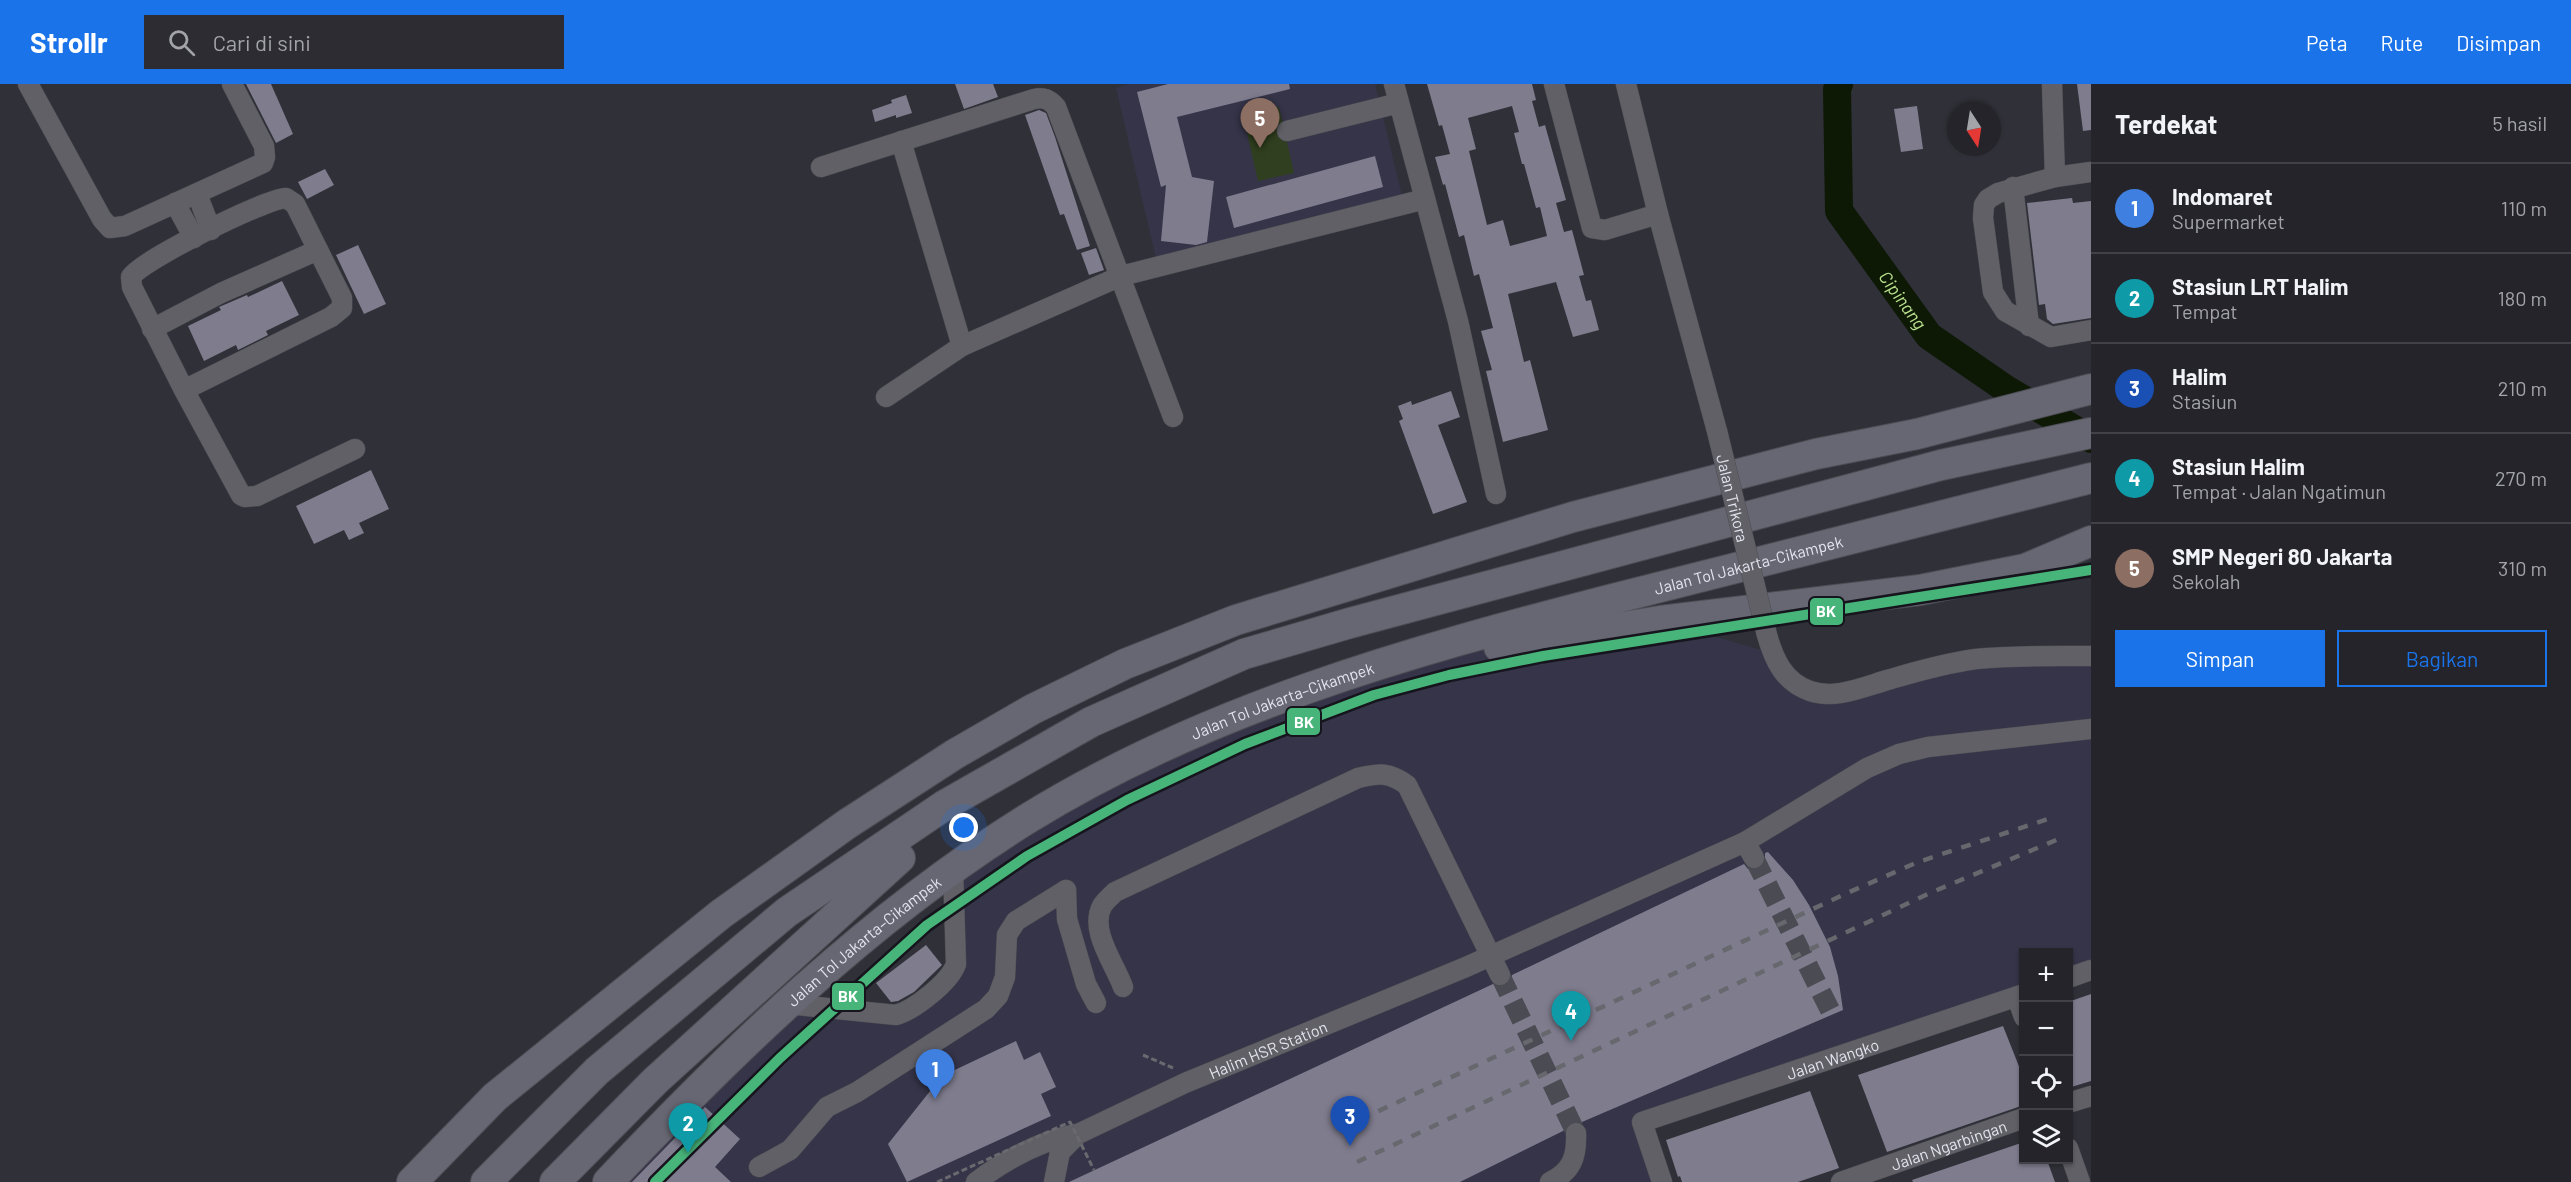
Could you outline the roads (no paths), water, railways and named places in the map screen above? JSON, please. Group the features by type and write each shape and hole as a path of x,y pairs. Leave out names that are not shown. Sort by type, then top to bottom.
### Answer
{"highway":[{"path":"412,1182 495,1097 721,915 847,824 955,754 1033,709 1125,664 1236,620 1573,517 1816,454 1917,434 2082,392"},
{"name":"Jalan Tol Jakarta–Cikampek","path":"486,1182 597,1071 788,912 945,805 1091,722 1244,654 1458,593 1941,465 2089,433"},
{"name":"Jalan Tol Jakarta–Cikampek","path":"608,1182 691,1096 787,1004 953,868 1029,818 1133,761 1214,724 1334,678 1456,640 2091,478"},
{"path":"1334,678 1468,652 1628,626 1775,606 1920,590 2025,569 2091,541"},
{"name":"Jalan Tol Jakarta–Cikampek","path":"555,1182 655,1081 869,883 952,814 973,791"}],"street":[{"path":"36,87 105,225 110,228 125,226 197,194 259,166 266,158 264,146 232,84"},
{"path":"1394,84 1458,321 1496,494"},
{"path":"1554,84 1592,228 1605,230 1658,214"},
{"name":"Jalan Trikora","path":"1626,84 1658,214 1717,431 1767,635 1778,666 1798,686 1826,694 1854,690 1913,673 1976,659 2091,656"},
{"path":"2052,84 2055,177"},
{"path":"821,167 1034,99 1049,100 1056,107 1173,417"},
{"path":"1287,131 1399,104"},
{"path":"901,141 962,346"},
{"path":"2091,172 2055,177 2013,187 1988,199 1984,205 1983,218 1993,292 2005,311 2051,337 2091,330"},
{"path":"2013,187 2029,326"},
{"path":"197,194 203,234"},
{"path":"184,390 339,312 342,308 342,298 318,249 295,204 286,198 270,202 139,268 131,277 132,287 152,329 184,390 238,491 245,497 257,496 355,449"},
{"path":"886,397 962,346 1121,276 1425,199"},
{"path":"175,203 203,234"},
{"path":"152,329 221,293 318,249"},
{"path":"1927,741 2091,717"},
{"path":"1927,741 2091,729"},
{"name":"Halim HSR Station","path":"1054,1182 1060,1152 1078,1134 1185,1083 1750,850 1867,768 1927,741"},
{"path":"1123,987 1101,936 1098,920 1102,905 1115,892 1358,778 1376,774 1394,776 1407,785 1500,975"},
{"path":"787,1004 896,1015 906,1012 934,990 952,975 956,964 953,868"},
{"path":"759,1167 790,1150 827,1107 857,1092 986,1009 998,996 1005,976 1007,935 1016,921 1066,890 1067,919 1086,984 1096,1004"},
{"path":"2073,976 2091,970"},
{"name":"Jalan Wangko","path":"1662,1182 1642,1122 2019,995"},
{"path":"2073,1101 2091,1096"},
{"name":"Jalan Ngarbingan","path":"1841,1182 2019,1120"},
{"path":"1550,1182 1560,1177 1572,1165 1577,1147 1576,1132"},
{"path":"976,1182 1009,1160 1044,1143 1078,1134"},
{"path":"2073,1162 2080,1182"}],"waterway":[{"name":"Cipinang","path":"1839,84 1837,89 1839,211 1929,336 2006,389 2091,439"}],"tunnel":[{"path":"1754,858 1834,1018"},
{"path":"1500,975 1576,1133"}],"railway":[{"path":"1342,1128 1918,862 2054,817"},
{"path":"1357,1162 1930,893 2061,838"}],"place":[{"name":"SMP Negeri 80 Jakarta","path":"1260,148"},
{"name":"Stasiun Halim","path":"1571,1041"},
{"name":"Indomaret","path":"935,1099"},
{"name":"Halim","path":"1350,1146"},
{"name":"Stasiun LRT Halim","path":"688,1153"}]}
